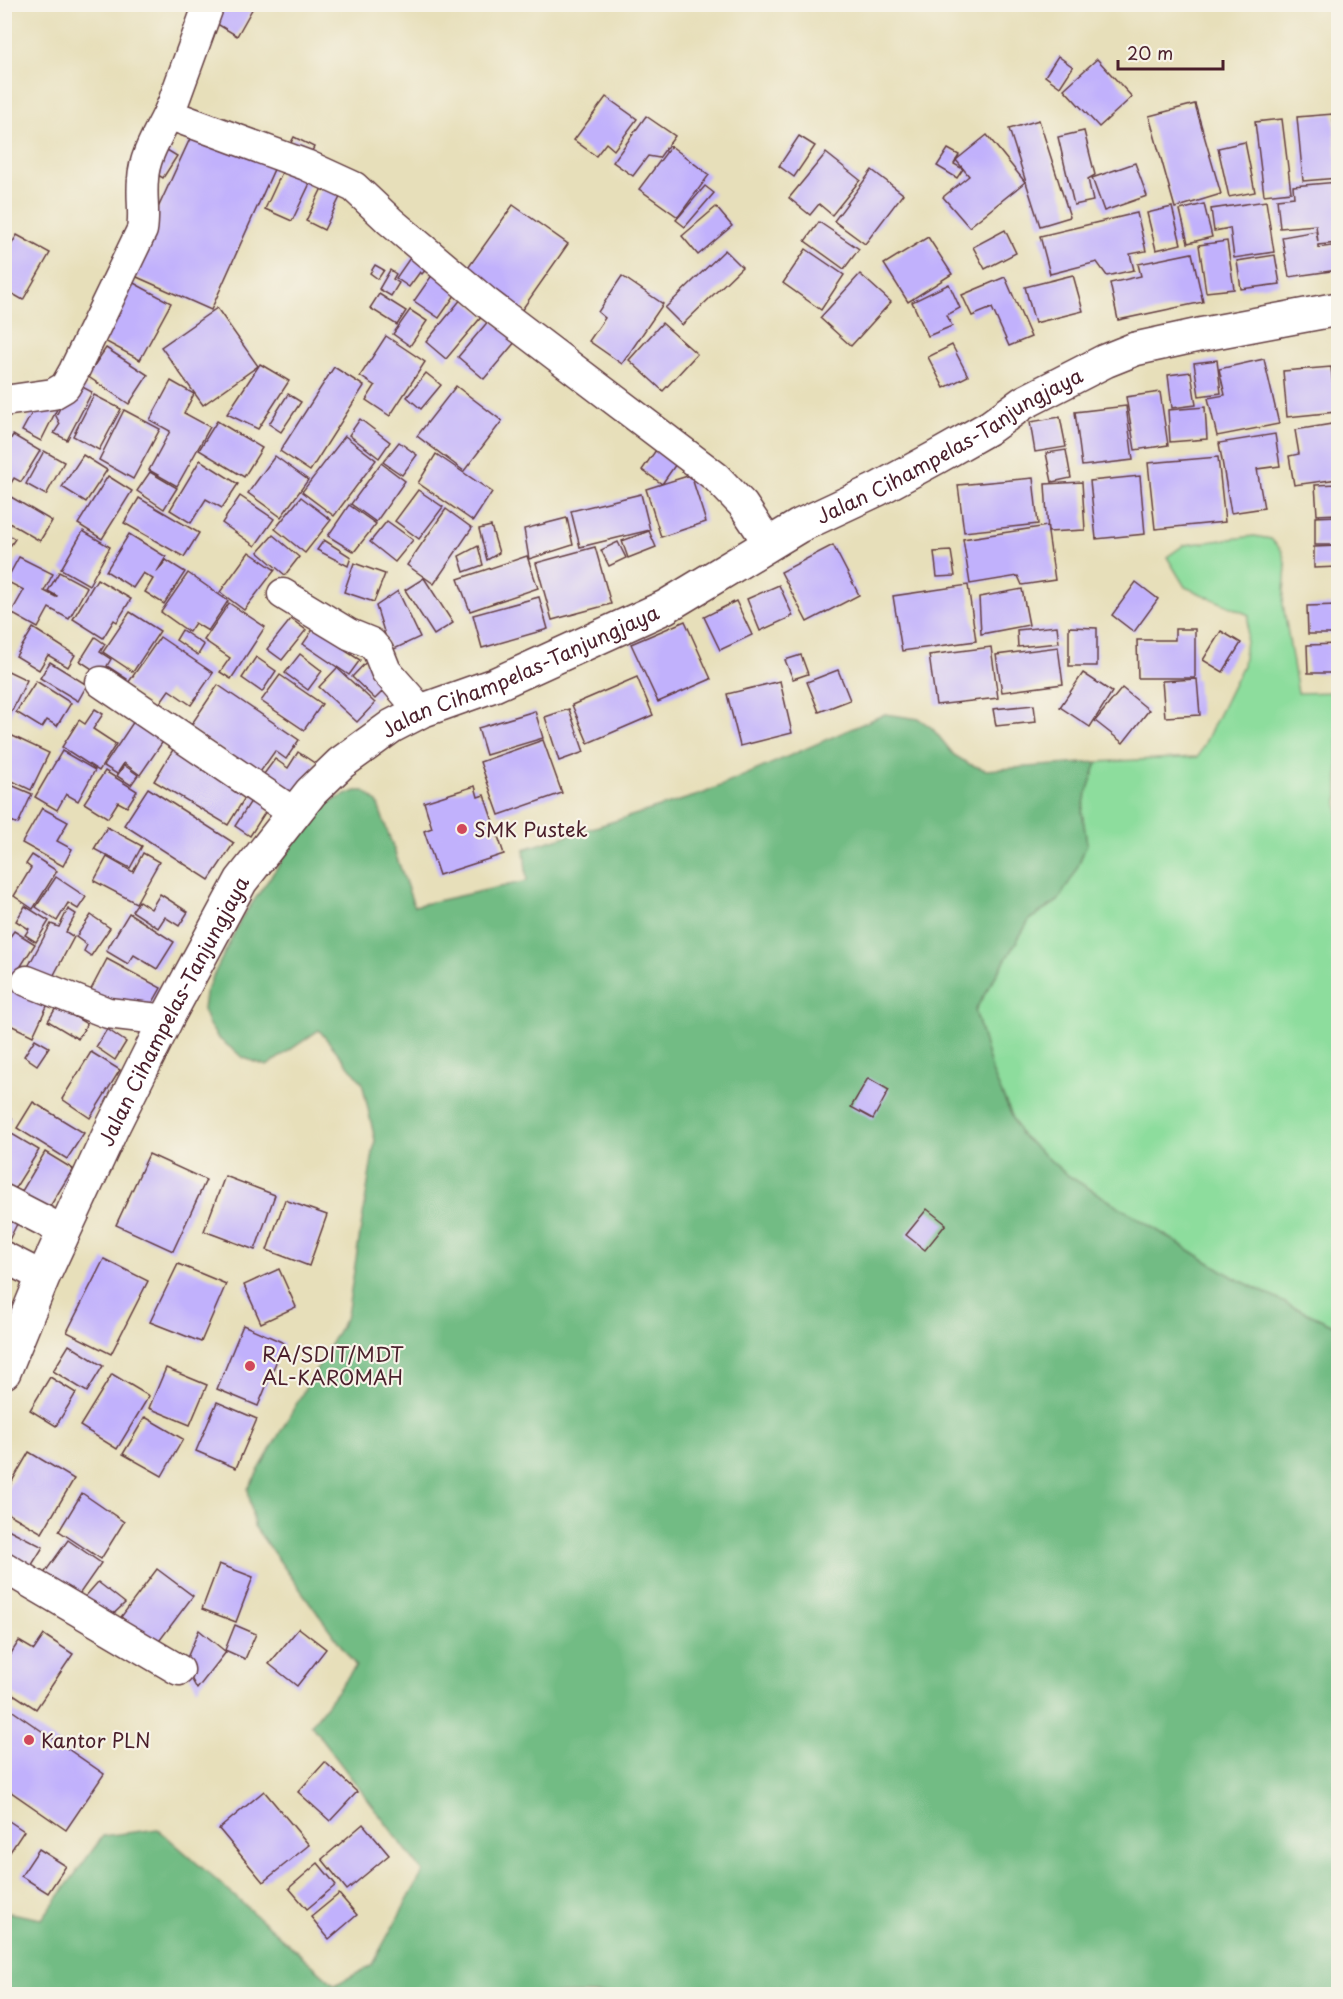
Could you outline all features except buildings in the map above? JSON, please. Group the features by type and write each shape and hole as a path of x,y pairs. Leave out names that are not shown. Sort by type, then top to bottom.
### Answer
{"main road":[{"name":"Jalan Cihampelas-Tanjungjaya","path":"4,1372 64,1231 166,1020 241,881 311,792 341,763 392,726 421,711 494,685 665,607 799,526 878,489 990,428 1023,403 1105,361 1135,349 1338,309"}],"street":[{"path":"4,401 53,394 65,387 74,371 142,230 145,216 142,181 144,166 170,110 208,4"},
{"path":"170,110 176,117 306,165 354,187 390,221 487,303 716,477 743,505 769,544"},
{"path":"283,594 349,634 371,643 378,651 387,671 421,711"},
{"path":"101,682 294,813"},
{"path":"27,981 108,1013 166,1020"},
{"path":"4,1200 64,1231"},
{"path":"4,1257 43,1277"},
{"path":"4,1567 179,1670"}],"green space":[{"path":"1254,536 1271,539 1282,551 1286,566 1283,604 1298,693 1338,692 1338,1327 1233,1277 1067,1175 1020,1134 993,1074 975,1010 1030,919 1058,901 1087,844 1082,812 1097,762 1198,757 1243,665 1249,615 1185,587 1167,557 1184,545"},
{"path":"885,714 919,719 932,728 954,755 986,770 1097,762 1082,812 1087,844 1075,873 1058,901 1030,919 975,1010 993,1074 1020,1134 1067,1175 1233,1277 1338,1327 1338,1994 5,1994 4,1912 42,1919 103,1836 158,1829 335,1985 371,1966 423,1872 311,1725 356,1666 254,1526 248,1489 347,1315 375,1140 362,1082 319,1030 267,1066 244,1058 218,1038 209,1025 203,1010 205,993 241,919 321,805 356,791 364,791 377,802 414,906 527,881 524,849 702,794"}],"place":[{"name":"SMK Pustek","path":"462,829"},
{"name":"RA/SDIT/MDT AL-KAROMAH","path":"250,1366"},
{"name":"Kantor PLN","path":"29,1740"}]}
